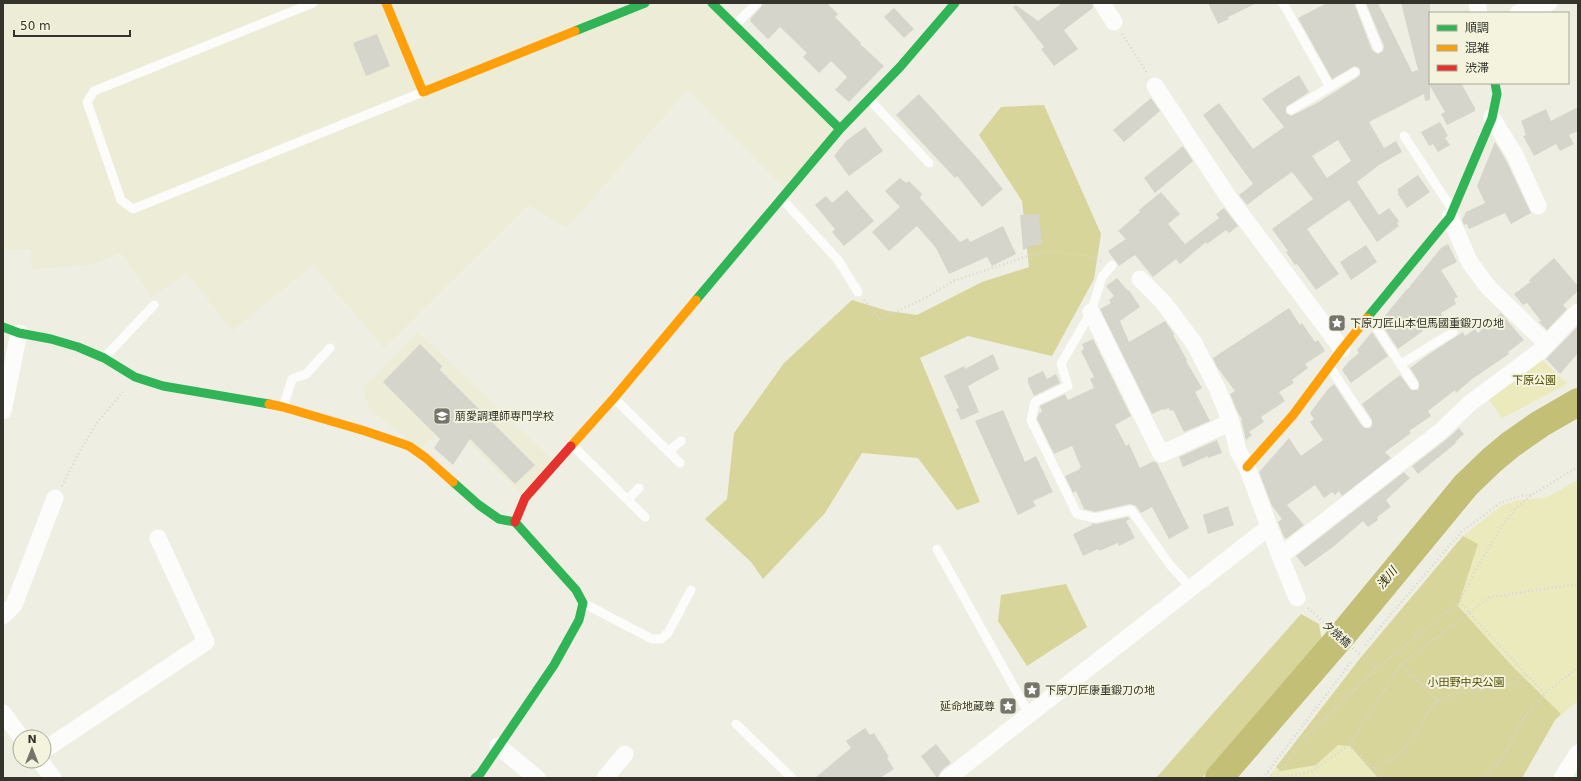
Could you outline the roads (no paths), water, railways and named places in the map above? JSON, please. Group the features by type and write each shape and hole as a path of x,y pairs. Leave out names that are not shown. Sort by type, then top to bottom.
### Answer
{"street":[{"path":"386,3 423,92 645,3"},
{"path":"712,3 840,129"},
{"path":"515,522 525,498 614,398 840,129 900,67 955,3"},
{"path":"1102,3 1114,22"},
{"path":"1521,12 1549,3"},
{"path":"1247,467 1293,415 1342,349 1451,213 1492,118 1497,94 1494,84"},
{"path":"1155,86 1229,198 1342,349"},
{"path":"1492,118 1515,155 1538,206"},
{"path":"1451,213 1470,263 1489,288 1546,344"},
{"path":"1140,279 1163,302 1194,343 1217,388 1231,422 1238,451 1247,467 1297,598"},
{"path":"1091,312 1161,454 1231,422"},
{"path":"1280,556 1441,430 1470,404 1539,352 1578,312"},
{"path":"3,327 19,333 51,339 104,358 135,377 162,386 282,407 365,431 409,446 426,458 479,506 499,519 515,522 576,590 583,603 579,620 554,665 480,774 475,778"},
{"path":"3,411 19,333"},
{"path":"3,616 14,605 55,498"},
{"path":"948,778 1269,527"},
{"path":"52,745 206,642 158,538"},
{"path":"3,713 15,729"},
{"path":"498,746 537,778"},
{"path":"605,778 625,754"},
{"path":"1562,778 1578,756"},
{"path":"46,769 53,778"}],"lane":[{"path":"313,3 94,91 87,102 121,200 133,209 423,92"},
{"path":"735,25 757,3"},
{"path":"1283,3 1330,87"},
{"path":"1360,3 1378,48"},
{"path":"1291,110 1355,72"},
{"path":"869,99 929,163"},
{"path":"1404,136 1451,213"},
{"path":"782,199 838,260 858,292"},
{"path":"1112,265 1102,276 1091,312 1061,364 1068,386 1035,402 1031,420 1077,514 1096,518 1131,510 1170,565 1192,588"},
{"path":"104,358 154,305"},
{"path":"1369,316 1414,385"},
{"path":"1401,364 1453,332"},
{"path":"282,407 292,379 306,374 330,348"},
{"path":"1329,366 1366,423"},
{"path":"614,398 680,463"},
{"path":"668,452 681,441"},
{"path":"572,445 645,516"},
{"path":"628,499 639,488"},
{"path":"937,549 1029,714"},
{"path":"583,603 652,639 661,639 668,633 691,590"},
{"path":"736,724 792,778"}],"waterway":[{"name":"浅川","path":"1219,778 1344,633 1466,485 1510,445 1540,424 1578,402"}],"place":[{"name":"下原刀匠山本但馬國重鍛刀の地","path":"1337,323"},
{"name":"萠愛調理師専門学校","path":"442,416"},
{"name":"下原刀匠康重鍛刀の地","path":"1032,690"},
{"name":"延命地蔵尊","path":"1008,706"}],"park label":[{"name":"下原公園","path":"1534,380"},
{"name":"小田野中央公園","path":"1466,682"}]}
